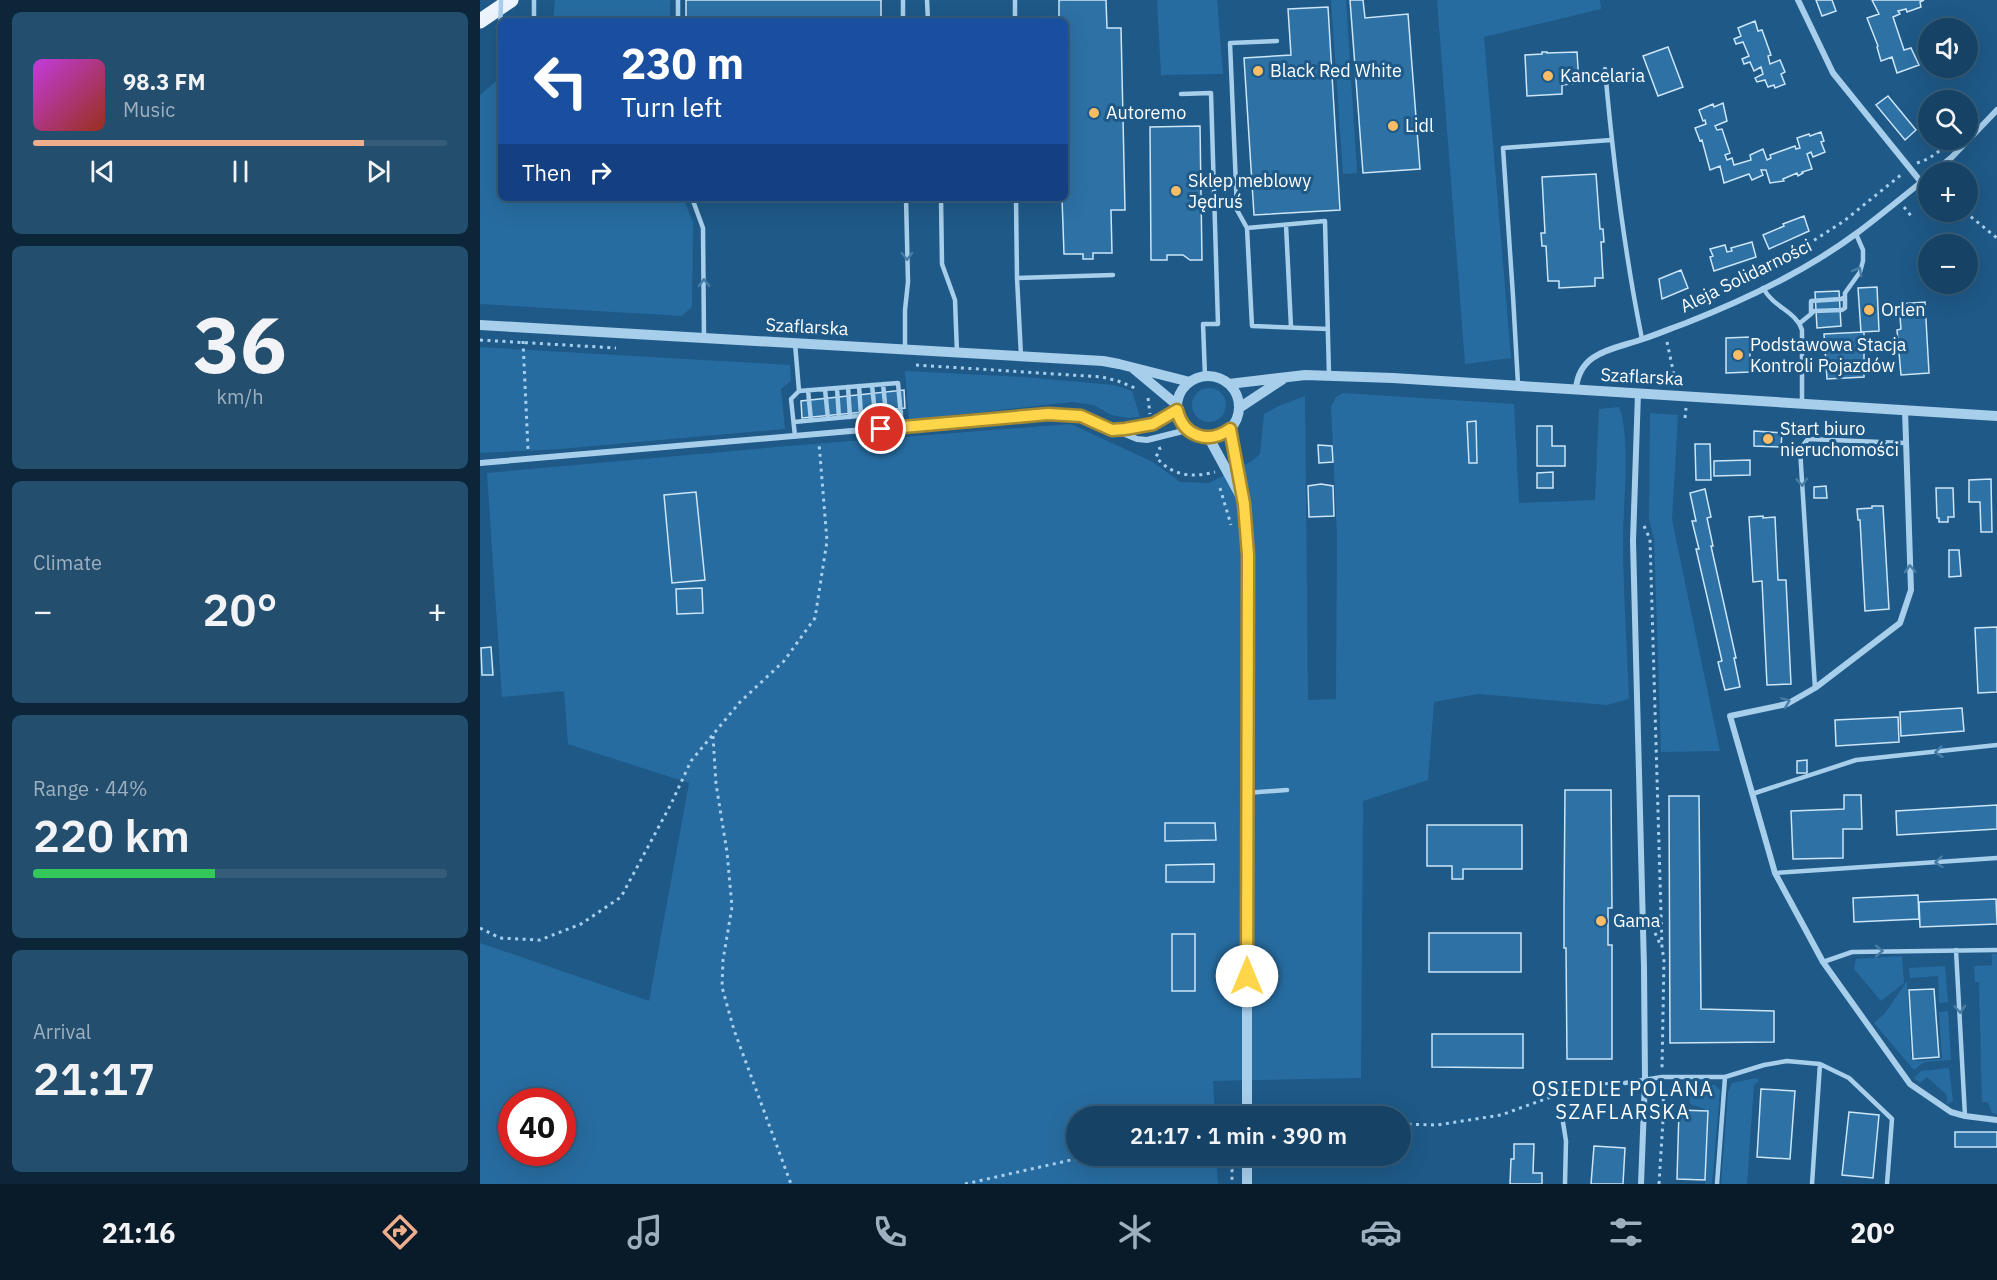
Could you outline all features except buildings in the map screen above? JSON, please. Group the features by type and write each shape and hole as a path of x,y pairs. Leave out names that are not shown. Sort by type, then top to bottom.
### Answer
{"main road":[{"path":"480,21 511,0"}],"street":[{"path":"1798,0 1833,73 1918,177"},
{"path":"1946,162 1997,110"},
{"name":"Aleja Solidarności","path":"1576,389 1577,378 1585,365 1599,353 1678,326 1763,288 1820,257 1856,234 1918,185"},
{"name":"Szaflarska","path":"480,325 1103,361 1190,382"},
{"name":"Szaflarska","path":"1131,367 1177,408"},
{"name":"Szaflarska","path":"1229,384 1305,375 1329,375 1997,416"},
{"path":"1205,376 1222,379 1229,384 1238,399 1239,408 1238,416 1230,429 1216,437 1209,438 1187,430 1182,424 1177,408 1179,396 1190,382 1205,376"},
{"name":"Szaflarska","path":"1239,408 1286,378"},
{"path":"1638,393 1633,541 1644,967 1645,1080 1641,1184"},
{"path":"1112,430 1134,429 1153,424 1177,408"},
{"path":"1905,410 1911,590 1900,623 1815,688 1787,704 1730,716 1775,873 1822,962 1910,1084 1951,1112 1997,1120"},
{"path":"480,463 1055,414 1081,416 1137,439 1157,438 1187,430"},
{"path":"1230,429 1244,504 1248,555 1247,1106"},
{"path":"1209,438 1244,504"},
{"path":"1247,1166 1247,1184"}],"lane":[{"path":"501,0 501,18"},
{"path":"534,0 534,17"},
{"path":"678,0 678,18"},
{"path":"903,0 903,18"},
{"path":"927,0 928,18"},
{"path":"1015,0 1015,18"},
{"path":"1277,41 1230,43 1237,210 1247,228 1252,326 1328,329"},
{"path":"1605,69 1614,168 1630,279 1642,339"},
{"path":"1181,94 1211,93 1218,324 1203,324 1205,376"},
{"path":"1518,387 1503,148 1611,140"},
{"path":"693,201 703,228 704,337"},
{"path":"905,349 908,282 906,201"},
{"path":"941,201 942,264 955,300 957,353"},
{"path":"1016,201 1021,356"},
{"path":"1247,228 1325,221 1329,375"},
{"path":"1286,225 1292,327"},
{"path":"1800,323 1814,311 1845,308 1847,289 1860,272 1863,261 1863,250 1856,234"},
{"path":"1017,278 1113,275"},
{"path":"1763,288 1769,299 1800,323 1802,330 1802,403"},
{"path":"1811,314 1811,301 1845,297"},
{"path":"795,343 799,391"},
{"path":"795,436 791,399 799,391 807,390 898,383 902,427"},
{"path":"883,384 886,413"},
{"path":"872,385 875,414"},
{"path":"859,386 861,416"},
{"path":"848,387 850,417"},
{"path":"837,388 839,417"},
{"path":"825,389 828,419"},
{"path":"807,390 811,420"},
{"path":"794,422 901,412"},
{"path":"1815,688 1800,449 1808,440 1905,443"},
{"path":"1752,794 1856,760 1997,746"},
{"path":"1246,793 1287,790"},
{"path":"1775,873 1997,858"},
{"path":"1956,950 1965,1116"},
{"path":"1822,962 1852,952 1997,950"},
{"path":"1625,1083 1662,1077 1725,1077 1764,1065 1787,1061 1820,1064 1849,1078 1892,1119 1887,1184"},
{"path":"1812,1184 1820,1064"},
{"path":"1718,1184 1725,1077"},
{"path":"1562,1116 1566,1141 1565,1184"}],"path":[{"path":"1704,304 1713,301 1716,293 1785,259 1844,221 1900,176"},
{"path":"1977,222 1997,238"},
{"path":"1676,396 1676,384 1666,342 1682,335 1678,326"},
{"path":"522,328 528,459"},
{"path":"480,340 626,348"},
{"path":"915,365 1102,377 1131,386 1149,398 1153,424"},
{"path":"1685,418 1686,408"},
{"path":"480,928 500,938 540,940 581,924 621,897 671,804 691,761 740,702 784,661 816,618 827,541 819,434"},
{"path":"1157,438 1160,449 1156,458 1172,471 1193,477 1214,472"},
{"path":"1218,483 1233,531"},
{"path":"1642,523 1650,538 1664,959 1660,1092 1664,1104 1659,1184"},
{"path":"713,734 716,784 727,852 732,907 723,960 722,987 734,1030 791,1184"},
{"path":"1411,1124 1437,1125 1501,1115 1584,1085 1625,1083"},
{"path":"965,1184 1066,1161"},
{"path":"1231,1166 1232,1184"}],"shaded area":[{"path":"555,0 670,0 670,18 553,18"},
{"path":"1157,0 1217,0 1223,74 1161,75"},
{"path":"1331,0 1346,0 1357,173 1343,174"},
{"path":"1437,0 1600,0 1601,9 1484,37 1511,358 1465,364"},
{"path":"498,80 498,201 684,201 693,222 692,307 682,316 480,304 480,95"},
{"path":"480,347 790,365 791,381 781,389 785,429 560,449 480,453"},
{"path":"905,371 1024,377 1114,385 1132,391 1140,417 1111,415 1094,405 1072,402 909,420"},
{"path":"1209,388 1221,393 1226,405 1221,417 1209,422 1197,417 1192,405 1197,393"},
{"path":"1343,393 1514,404 1519,503 1595,500 1599,409 1619,407 1623,420 1626,453 1623,559 1629,699 1607,705 1478,694 1434,702 1428,780 1363,801 1361,1078 1213,1081 1214,1106 1066,1106 1066,1166 1217,1166 1218,1184 480,1184 480,943 649,1001 689,783 568,744 564,691 502,697 487,473 1071,424 1153,462 1180,482 1209,483 1252,461 1260,454 1264,414 1305,396 1308,700 1336,699 1337,536 1331,407 1336,397"},
{"path":"1650,413 1678,415 1672,520 1720,751 1661,752 1654,539 1649,519"},
{"path":"1992,954 1997,954 1997,1114 1992,1113 1988,1102 1982,1102 1979,982 1975,982 1974,966 1992,965"},
{"path":"1902,956 1904,983 1881,1001 1854,969 1856,959"},
{"path":"1945,966 1948,1002 1939,1003 1938,976 1910,978 1909,968"},
{"path":"1907,981 1911,1057 1917,1061 1942,1059 1939,1012 1948,1011 1951,1060 1924,1062 1914,1070 1874,1023 1885,1013"},
{"path":"1949,1068 1953,1101 1947,1104 1947,1095 1927,1077 1920,1083 1914,1078 1921,1071"},
{"path":"1756,1078 1759,1081 1754,1085 1747,1184 1721,1184 1728,1093 1732,1083"},
{"path":"1715,1085 1720,1090 1712,1184 1705,1184 1709,1116 1705,1109 1690,1104 1689,1089 1692,1086"}],"place":[{"name":"Black Red White","path":"1258,71"},
{"name":"Kancelaria","path":"1548,76"},
{"name":"Autoremo","path":"1094,113"},
{"name":"Lidl","path":"1393,126"},
{"name":"Sklep meblowy Jędruś","path":"1176,191"},
{"name":"Orlen","path":"1869,310"},
{"name":"Podstawowa Stacja Kontroli Pojazdów","path":"1738,355"},
{"name":"Start biuro nieruchomości","path":"1768,439"},
{"name":"Gama","path":"1601,921"}],"district":[{"name":"OSIEDLE POLANA SZAFLARSKA","path":"1623,1100"}],"route":[{"path":"881,429 1062,414 1091,419 1112,430 1153,424 1177,410 1187,430 1201,437 1216,437 1230,429 1244,504 1248,555 1247,976"}]}
